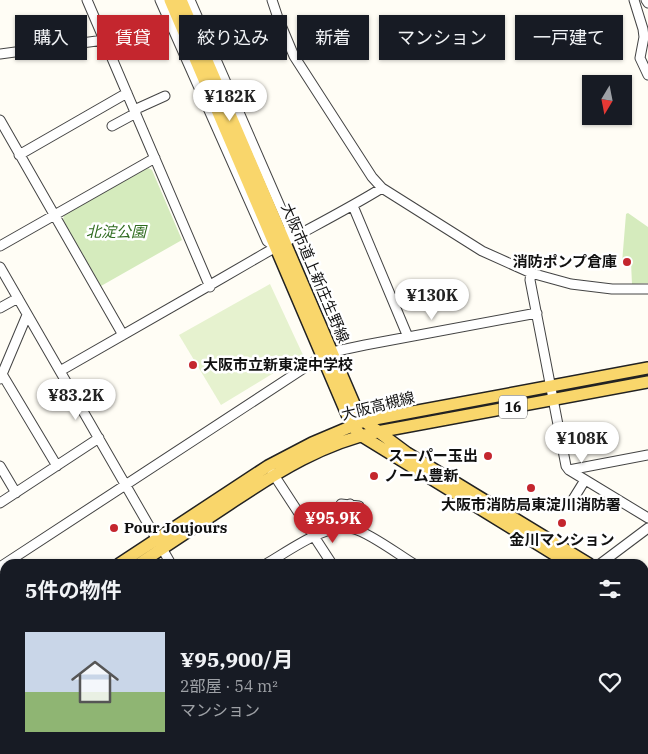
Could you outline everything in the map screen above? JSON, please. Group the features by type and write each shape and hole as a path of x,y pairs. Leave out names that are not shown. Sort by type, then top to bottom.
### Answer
{"main road":[{"name":"大阪市道上新庄生野線","path":"170,0 206,73 281,245 326,354 352,426 362,436 562,559"},
{"name":"大阪市道上新庄生野線","path":"181,0 206,73"},
{"name":"大阪市道上新庄生野線","path":"326,354 358,412 364,421 377,432 428,466 582,559"},
{"name":"大阪高槻線","path":"129,559 159,544 312,442 364,421 648,368"},
{"name":"大阪高槻線","path":"271,470 321,450 377,432 648,382"},
{"name":"大阪高槻線","path":"144,559 159,544"}],"street":[{"path":"87,0 97,24"},
{"path":"160,0 267,241 281,245"},
{"path":"190,0 289,227 281,245"},
{"path":"270,0 294,56 372,177 382,188 482,251 531,273 571,284 612,289 648,289"},
{"path":"634,0 646,37 640,58 648,75"},
{"path":"0,54 97,41"},
{"path":"113,60 210,286"},
{"path":"20,154 127,92"},
{"path":"112,126 135,111 165,96"},
{"path":"0,120 123,335"},
{"path":"0,246 56,216 155,158"},
{"path":"60,370 382,188"},
{"path":"353,206 408,337"},
{"path":"0,267 168,559"},
{"path":"531,273 530,280 566,466 569,470 648,518"},
{"path":"0,308 18,298"},
{"path":"12,559 326,354 536,313"},
{"path":"28,315 1,376 57,466"},
{"path":"0,503 99,438"},
{"path":"569,470 648,455"},
{"path":"0,466 16,493"},
{"path":"271,470 329,559"},
{"path":"572,501 585,480"},
{"path":"346,528 350,505"},
{"path":"275,559 314,537 335,528 359,531 406,559"},
{"path":"607,559 648,528"}],"green space":[{"name":"北淀公園","path":"148,168 152,170 182,240 101,286 63,220 64,215"},
{"path":"628,213 648,227 648,283 632,284 631,263 622,263 626,214"},
{"path":"270,284 303,355 221,405 179,335"},
{"path":"648,374 648,376 565,390 566,389"}],"place":[{"name":"消防ポンプ倉庫","path":"627,262"},
{"name":"大阪市立新東淀中学校","path":"193,365"},
{"name":"スーパー玉出","path":"488,456"},
{"name":"ノーム豊新","path":"374,476"},
{"name":"大阪市消防局東淀川消防署","path":"531,488"},
{"name":"金川マンション","path":"562,523"},
{"name":"Pour Joujours","path":"114,528"}]}
